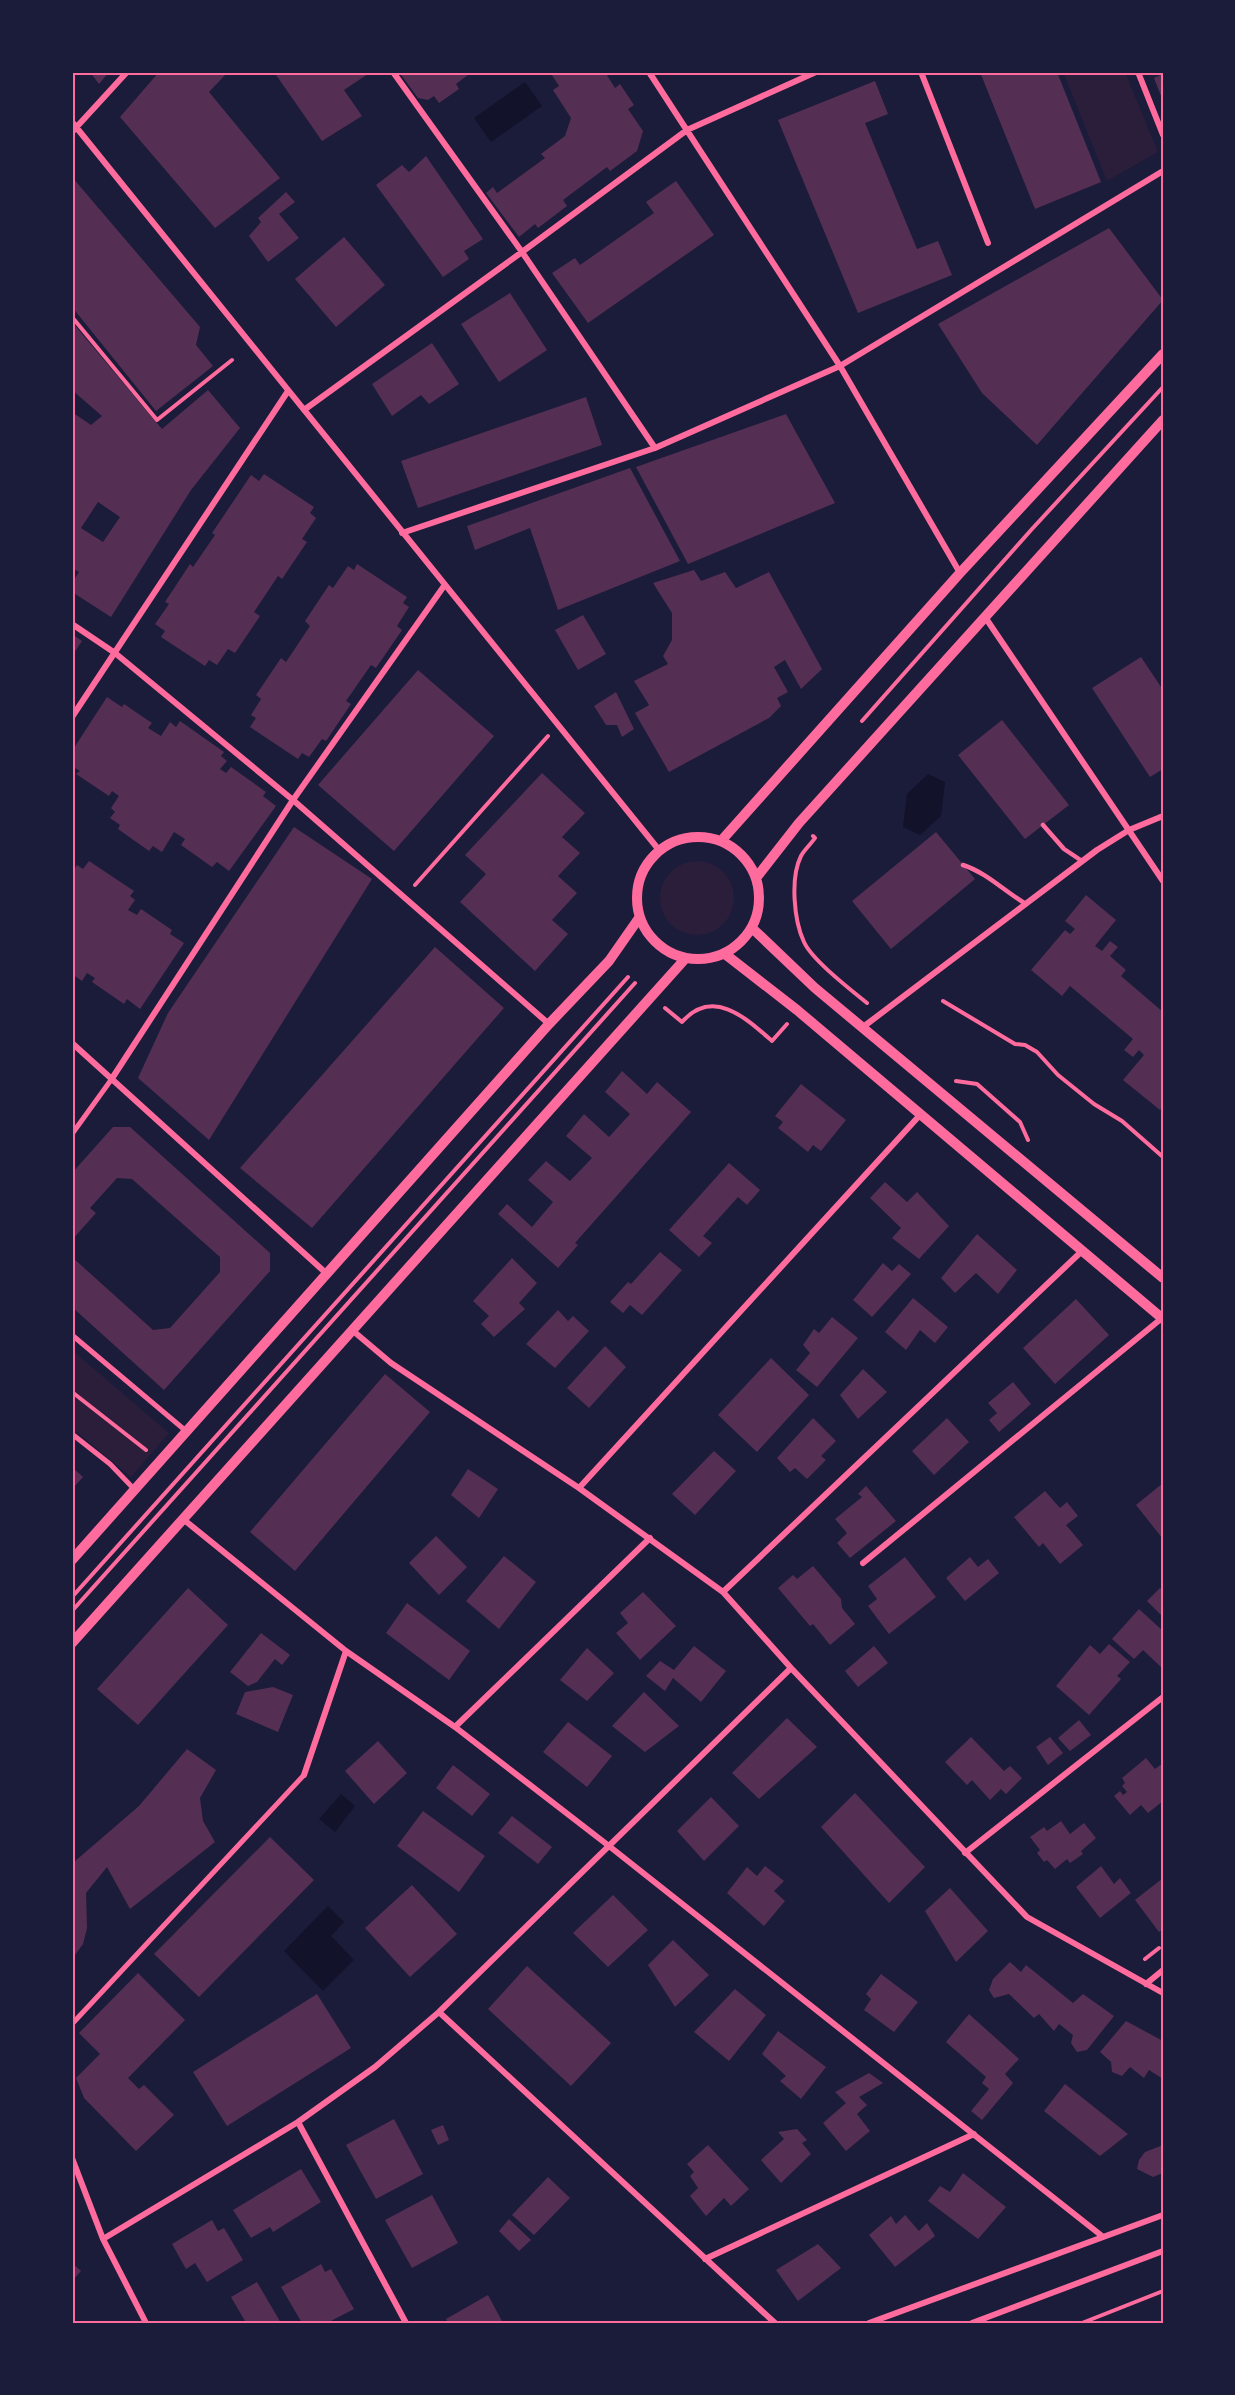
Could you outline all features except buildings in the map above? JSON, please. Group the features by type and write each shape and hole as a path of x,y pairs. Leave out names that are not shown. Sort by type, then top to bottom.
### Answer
{"street":[{"path":"127,72 73,127 659,850"},
{"path":"393,72 522,252 655,448"},
{"path":"650,72 840,366 960,573"},
{"path":"304,410 687,130 816,72"},
{"path":"921,72 988,243"},
{"path":"1138,72 1163,135"},
{"path":"402,533 655,448 840,366 1163,171"},
{"path":"721,841 960,573 1163,354"},
{"path":"72,717 288,391"},
{"path":"756,878 799,823 1163,420"},
{"path":"72,1134 111,1080 293,800 444,586"},
{"path":"985,617 1163,881"},
{"path":"72,624 115,652 293,800 549,1024"},
{"path":"863,1027 1082,861 1129,830 1163,816"},
{"path":"689,838 721,841 742,856 756,878 759,903 752,928 740,943 724,954 698,960 685,959 665,951 649,936 639,918 636,903 641,874 648,861 670,843 689,838"},
{"path":"72,1560 549,1024 609,961 639,918"},
{"path":"752,928 815,988 1163,1278"},
{"path":"724,954 797,1010 1162,1318 863,1563"},
{"path":"72,1643 685,959"},
{"path":"72,1043 328,1275"},
{"path":"579,1488 920,1115"},
{"path":"723,1592 1082,1251"},
{"path":"352,1330 391,1363 579,1488 723,1592 791,1668 1027,1917 1163,1994"},
{"path":"72,1335 188,1432"},
{"path":"72,1434 110,1464 135,1490"},
{"path":"183,1519 346,1651 455,1727 609,1846 1102,2236"},
{"path":"455,1727 650,1538"},
{"path":"72,2024 304,1775 346,1651"},
{"path":"103,2239 298,2122 375,2067 439,2012 791,1668"},
{"path":"965,1853 1163,1696"},
{"path":"1146,1984 1163,1970"},
{"path":"439,2012 775,2323"},
{"path":"298,2122 406,2323"},
{"path":"705,2259 975,2134"},
{"path":"72,2158 103,2239 146,2323"},
{"path":"870,2323 1163,2215"},
{"path":"972,2323 1163,2251"}],"lane":[{"path":"1043,825 1064,849 1082,861"},
{"path":"963,865 980,870 1005,892 1026,904"}],"path":[{"path":"72,317 157,420 232,360"},
{"path":"861,723 1032,529 1163,387"},
{"path":"1016,514 1049,545"},
{"path":"404,896 557,726"},
{"path":"799,823 815,838 801,857 795,884 795,909 804,944 829,971 880,1014"},
{"path":"609,961 682,1022 691,1012 706,1007 723,1008 741,1014 772,1041 797,1010"},
{"path":"72,1597 628,977"},
{"path":"72,1611 635,982"},
{"path":"943,1001 1015,1044 1025,1045 1037,1052 1058,1075 1094,1104 1122,1121 1163,1158"},
{"path":"955,1080 976,1084 1020,1122 1030,1143"},
{"path":"72,1392 161,1462"},
{"path":"96,1534 136,1571"},
{"path":"1145,1959 1160,1948"},
{"path":"1082,2323 1163,2291"}],"shaded area":[{"path":"1063,72 1125,72 1158,152 1107,181"},
{"path":"525,82 542,106 491,142 474,118"},
{"path":"928,774 945,782 941,816 920,835 903,827 907,794"},
{"path":"697,861 711,864 723,872 731,884 734,898 731,912 723,924 711,932 697,935 683,932 671,924 663,912 660,898 663,884 671,872 683,864"},
{"path":"72,1350 169,1433 131,1477 72,1428"},
{"path":"341,1794 355,1806 335,1832 319,1819"},
{"path":"328,1906 344,1922 331,1936 354,1960 323,1991 284,1951"}]}
